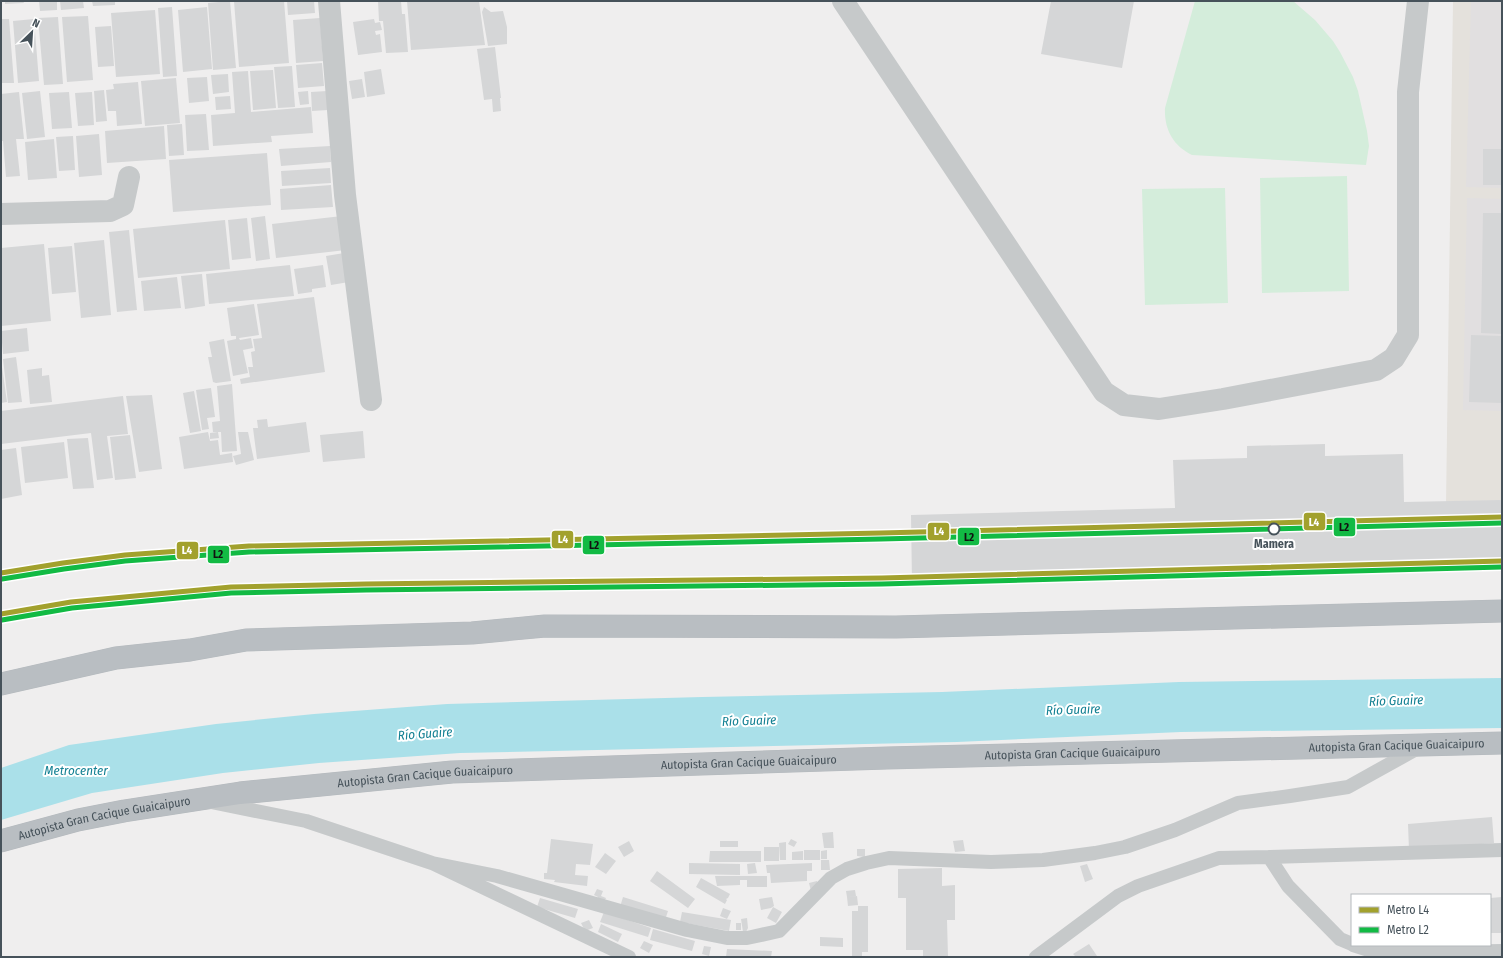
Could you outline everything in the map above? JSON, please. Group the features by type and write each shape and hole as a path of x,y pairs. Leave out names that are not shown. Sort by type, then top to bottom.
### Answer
{"highway":[{"path":"1,684 116,658 190,650 246,640 472,633 545,626 896,627 1502,611"},
{"name":"Autopista Gran Cacique Guaicaipuro","path":"1,841 78,820 116,812 240,793 452,772 871,759 1502,743"}],"street":[{"path":"329,1 345,195 371,400"},
{"path":"843,1 1104,392 1124,405 1159,410 1223,400 1376,370 1394,358 1408,335 1408,92 1418,1"},
{"path":"1,214 110,211 123,205 129,177"}],"lane":[{"path":"201,800 306,821 432,862 497,876 687,930 727,938 747,938 779,931 831,878 847,868 889,858 991,862 1042,860 1095,854 1125,847 1175,830 1238,803 1348,787 1424,745"},
{"path":"1036,957 1118,896 1138,886 1219,858 1502,850"},
{"path":"1269,857 1288,886 1340,939 1351,944"},
{"path":"432,862 629,957"},
{"path":"1356,946 1378,953 1502,951"}],"shaded area":[{"path":"1453,1 1502,1 1502,506 1446,505"},
{"path":"1471,1 1502,1 1502,188 1466,187"},
{"path":"1467,198 1502,199 1502,411 1463,410"}],"green space":[{"path":"1195,1 1293,1 1315,20 1333,41 1340,52 1353,77 1358,91 1369,146 1366,165 1192,155 1180,147 1175,142 1168,130 1165,108"},
{"path":"1347,176 1349,291 1262,293 1260,178"},
{"path":"1225,188 1228,303 1145,305 1142,189"}],"water":[{"name":"Metrocenter","path":"1502,678 1502,728 1181,732 957,742 460,753 319,763 223,773 92,793 1,820 1,768 69,745 216,724 314,714 447,704 942,692 1179,682"}],"building":[{"path":"5,1 23,1 24,3 5,4"},
{"path":"39,1 57,1 57,10 40,11"},
{"path":"60,1 83,1 84,8 61,10"},
{"path":"92,1 115,1 115,5 93,6"},
{"path":"230,1 236,68 213,70 208,3"},
{"path":"234,1 284,1 289,63 239,67"},
{"path":"287,1 314,1 315,13 288,15"},
{"path":"378,1 401,1 402,14 405,14 408,52 386,53 383,21 379,21"},
{"path":"407,1 479,1 485,45 411,50"},
{"path":"1051,1 1134,1 1122,68 1041,54"},
{"path":"172,7 177,76 163,77 158,8"},
{"path":"207,7 212,69 183,72 178,10"},
{"path":"484,7 491,12 503,11 507,27 507,44 488,46 482,12"},
{"path":"155,10 160,74 116,77 111,13"},
{"path":"88,16 93,80 67,82 62,17"},
{"path":"58,17 63,84 44,85 38,18"},
{"path":"320,18 323,61 296,63 293,20"},
{"path":"1,19 9,19 14,83 1,83"},
{"path":"34,19 39,81 18,83 13,21"},
{"path":"374,19 375,23 380,22 382,30 375,31 376,35 380,34 382,52 358,55 353,22"},
{"path":"111,26 114,66 98,67 95,27"},
{"path":"495,47 501,98 501,111 493,112 492,99 484,100 477,49"},
{"path":"322,63 324,86 298,88 296,65"},
{"path":"292,66 295,107 278,108 274,67"},
{"path":"381,69 385,94 367,97 364,72"},
{"path":"273,70 276,108 253,110 250,71"},
{"path":"248,71 251,112 311,107 313,133 271,136 272,142 213,146 211,115 235,113 232,72"},
{"path":"228,74 229,92 213,94 211,75"},
{"path":"207,77 209,101 189,103 187,78"},
{"path":"176,78 180,123 145,126 141,81"},
{"path":"362,79 365,97 352,99 349,81"},
{"path":"138,82 142,124 117,126 116,111 108,111 106,90 114,89 113,84"},
{"path":"104,90 107,121 96,122 94,91"},
{"path":"40,91 45,137 27,139 22,93"},
{"path":"308,91 309,104 300,105 298,92"},
{"path":"327,91 328,110 312,111 311,92"},
{"path":"19,92 24,139 16,139 20,176 6,177 3,141 1,141 1,94"},
{"path":"69,92 72,128 52,129 49,93"},
{"path":"92,92 94,125 78,126 75,93"},
{"path":"230,96 231,109 216,110 215,97"},
{"path":"206,114 209,150 187,151 185,115"},
{"path":"182,124 184,155 169,156 167,125"},
{"path":"164,126 166,159 107,163 105,131"},
{"path":"99,134 102,175 79,177 76,136"},
{"path":"73,136 75,170 59,171 56,137"},
{"path":"54,139 57,178 28,180 25,142"},
{"path":"330,146 331,162 281,166 279,149"},
{"path":"1483,149 1502,149 1502,185 1483,185"},
{"path":"267,153 271,205 173,212 169,160"},
{"path":"330,168 331,183 282,186 281,171"},
{"path":"331,185 333,207 281,210 280,189"},
{"path":"1483,213 1502,213 1502,334 1481,333"},
{"path":"265,216 270,259 256,261 251,218"},
{"path":"342,216 346,250 276,258 272,224"},
{"path":"247,218 251,258 232,260 228,220"},
{"path":"225,220 230,269 138,278 133,229"},
{"path":"129,230 137,310 117,312 109,232"},
{"path":"104,240 111,315 81,318 74,243"},
{"path":"44,244 51,321 1,326 1,248"},
{"path":"72,246 76,292 52,294 48,248"},
{"path":"344,253 349,282 331,285 326,256"},
{"path":"290,265 294,296 209,304 206,274"},
{"path":"323,265 326,287 312,289 312,292 298,294 294,269"},
{"path":"202,274 205,306 185,309 181,276"},
{"path":"177,277 181,308 144,311 141,281"},
{"path":"314,297 325,372 241,384 240,379 250,377 248,367 253,367 251,352 255,351 253,339 262,338 257,304"},
{"path":"254,304 259,335 239,338 240,340 251,338 253,348 243,350 248,373 233,376 227,341 236,339 236,336 231,336 227,308"},
{"path":"27,328 29,351 3,354 1,331"},
{"path":"1471,335 1502,336 1502,403 1469,402"},
{"path":"224,339 231,381 216,383 213,382 208,357 212,357 209,342"},
{"path":"16,357 22,402 8,403 3,359"},
{"path":"2,367 7,402 1,403 1,368"},
{"path":"42,368 42,376 49,375 52,402 30,404 27,370"},
{"path":"232,384 237,451 222,452 221,432 213,432 212,422 220,421 217,386"},
{"path":"211,388 215,417 207,418 209,429 202,430 196,390"},
{"path":"194,391 201,431 190,433 183,393"},
{"path":"152,395 162,469 139,472 126,396"},
{"path":"123,396 128,434 107,436 113,478 97,480 91,433 1,444 1,411"},
{"path":"267,419 268,427 306,422 310,452 257,459 253,428 258,428 257,420"},
{"path":"363,431 365,458 323,462 320,435"},
{"path":"208,432 210,441 218,440 220,455 232,453 233,462 184,469 179,437"},
{"path":"218,432 219,438 210,439 210,433"},
{"path":"238,432 248,432 254,460 236,465 233,456 241,454"},
{"path":"130,435 136,478 115,480 110,437"},
{"path":"88,438 94,488 73,489 67,439"},
{"path":"64,442 68,478 25,483 21,447"},
{"path":"1325,444 1325,456 1403,454 1404,502 1502,500 1502,568 912,583 911,515 1175,508 1173,460 1247,458 1247,446"},
{"path":"16,448 22,495 1,499 1,450"},
{"path":"1492,817 1494,843 1409,850 1408,824"},
{"path":"833,832 834,848 824,848 822,833"},
{"path":"551,839 593,844 590,865 576,864 575,875 588,876 587,886 554,882 555,880 544,879 544,873 547,873"},
{"path":"791,839 797,842 794,847 788,844"},
{"path":"963,840 965,851 955,852 953,841"},
{"path":"629,841 634,851 624,857 618,847"},
{"path":"720,841 738,841 738,847 720,847"},
{"path":"786,842 786,860 780,860 779,843"},
{"path":"764,847 779,847 779,861 764,861"},
{"path":"857,849 865,849 865,857 857,856"},
{"path":"804,850 820,850 820,860 804,860"},
{"path":"827,850 827,859 821,859 821,851"},
{"path":"710,851 761,851 761,862 709,862"},
{"path":"803,851 803,860 792,860 792,852"},
{"path":"605,853 616,861 606,874 595,867"},
{"path":"821,860 829,860 830,870 821,870"},
{"path":"689,863 740,864 740,875 689,874"},
{"path":"755,863 757,873 748,874 747,864"},
{"path":"812,863 812,871 807,871 807,881 771,883 770,873 767,873 766,865"},
{"path":"1087,864 1093,879 1085,882 1080,866"},
{"path":"942,868 942,886 955,885 955,920 947,920 948,957 923,957 923,950 906,950 906,898 898,898 898,869"},
{"path":"657,871 695,899 688,908 650,881"},
{"path":"715,876 767,876 767,887 747,887 747,880 740,880 740,885 717,886"},
{"path":"701,878 730,894 726,899 725,904 696,887"},
{"path":"817,881 819,889 811,891 809,883"},
{"path":"597,889 603,891 601,896 606,898 604,902 597,900 598,897 594,895"},
{"path":"855,890 856,896 847,897 846,891"},
{"path":"857,896 858,905 848,906 847,897"},
{"path":"623,897 668,911 665,920 620,907"},
{"path":"772,897 774,906 761,910 759,899"},
{"path":"1502,897 1502,933 1491,933 1491,898"},
{"path":"540,898 578,909 575,918 537,907"},
{"path":"858,906 868,906 868,952 862,952 862,957 852,957 852,911 858,911"},
{"path":"773,907 782,912 776,923 767,918"},
{"path":"723,908 731,911 727,919 720,916"},
{"path":"604,912 651,928 648,937 600,922"},
{"path":"682,912 731,920 729,931 680,922"},
{"path":"747,918 748,928 746,932 743,932 741,919"},
{"path":"589,920 593,928 585,931 581,923"},
{"path":"736,923 741,923 741,930 736,930"},
{"path":"601,924 622,934 618,942 598,932"},
{"path":"653,929 695,941 692,951 650,940"},
{"path":"820,937 843,938 843,947 820,946"},
{"path":"644,941 653,945 649,953 640,948"},
{"path":"1089,944 1097,956 1076,957 1073,954"},
{"path":"704,946 711,947 709,956 702,954"},
{"path":"727,949 772,951 771,957 726,957"}],"metro line":[{"name":"L4","path":"1,573 125,555 249,546 881,533 1502,517"},
{"name":"L2","path":"2,579 125,561 249,552 881,539 1502,523"},
{"name":"L4","path":"1,614 71,602 231,587 882,578 1502,561"},
{"name":"L2","path":"2,620 72,608 231,593 882,584 1502,567"}],"place":[{"name":"Mamera","path":"1274,529"}],"water label":[{"name":"Río Guaire","path":"1396,700"},
{"name":"Río Guaire","path":"1073,709"},
{"name":"Río Guaire","path":"749,720"},
{"name":"Río Guaire","path":"425,733"}]}
